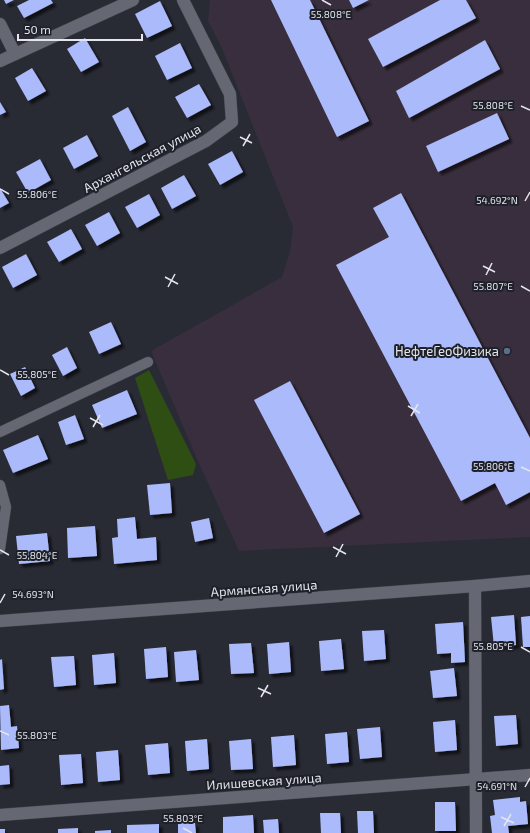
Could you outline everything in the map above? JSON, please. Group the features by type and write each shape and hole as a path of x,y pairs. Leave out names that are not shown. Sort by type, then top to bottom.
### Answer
{"street":[{"path":"0,61 133,0"},
{"name":"Архангельская улица","path":"0,248 206,141 232,122 230,94 183,0"},
{"path":"0,24 15,54"},
{"name":"Армянская улица","path":"0,621 530,581"},
{"path":"475,586 476,833"},
{"name":"Илишевская улица","path":"0,815 530,775"}],"lane":[{"path":"0,432 148,362"},
{"path":"0,485 6,507 0,549"}],"shaded area":[{"path":"210,0 530,0 530,537 239,551 197,459 151,351 282,277 290,251 293,227 221,46 208,21"}],"green space":[{"path":"149,370 196,464 193,475 168,480 135,378"}],"building":[{"path":"4,0 14,0 6,4"},
{"path":"29,0 51,0 53,3 24,18 17,6"},
{"path":"271,0 310,0 369,121 337,137"},
{"path":"349,0 369,0 353,8"},
{"path":"440,0 466,0 476,18 383,67 368,39"},
{"path":"160,1 172,26 147,38 135,14"},
{"path":"85,38 99,62 81,72 67,49"},
{"path":"485,40 500,69 409,118 396,91"},
{"path":"180,43 192,68 167,80 155,56"},
{"path":"32,68 46,91 28,101 15,78"},
{"path":"199,84 211,105 187,118 175,97"},
{"path":"0,102 6,112 0,115"},
{"path":"128,107 146,142 130,151 112,116"},
{"path":"497,113 509,139 438,172 426,146"},
{"path":"87,135 98,156 74,169 63,148"},
{"path":"232,151 243,172 220,185 208,164"},
{"path":"40,159 51,180 28,193 16,172"},
{"path":"184,175 196,196 172,209 161,188"},
{"path":"0,188 9,203 0,208"},
{"path":"401,193 530,438 530,492 506,505 495,483 461,501 336,265 389,237 373,208"},
{"path":"149,194 160,215 137,228 125,207"},
{"path":"109,212 120,233 97,246 85,225"},
{"path":"71,229 82,249 59,262 47,242"},
{"path":"26,254 37,275 13,288 2,267"},
{"path":"111,322 121,344 99,354 89,332"},
{"path":"67,347 77,368 63,376 52,355"},
{"path":"25,367 35,388 21,396 10,374"},
{"path":"290,381 360,514 324,533 254,400"},
{"path":"127,390 137,414 102,428 92,405"},
{"path":"75,415 84,439 66,445 58,422"},
{"path":"38,435 48,459 13,473 3,450"},
{"path":"170,483 172,513 150,515 147,485"},
{"path":"135,517 137,539 156,537 157,560 114,564 112,538 118,537 117,519"},
{"path":"209,518 213,538 195,542 191,522"},
{"path":"95,526 97,556 68,558 67,528"},
{"path":"47,533 50,561 19,564 16,536"},
{"path":"514,615 516,645 494,647 491,617"},
{"path":"530,616 530,647 523,647 521,617"},
{"path":"463,622 465,662 451,663 451,653 437,654 435,624"},
{"path":"384,630 386,659 364,661 362,631"},
{"path":"341,639 344,669 321,671 319,641"},
{"path":"289,642 291,672 269,674 267,644"},
{"path":"251,643 254,673 231,674 229,644"},
{"path":"166,647 168,677 146,679 144,649"},
{"path":"196,650 199,680 176,682 174,652"},
{"path":"114,653 116,683 94,685 92,655"},
{"path":"74,656 76,685 54,687 51,657"},
{"path":"2,659 4,689 0,690 0,660"},
{"path":"454,668 457,696 433,698 430,671"},
{"path":"9,705 11,727 17,726 19,748 1,750 0,706"},
{"path":"516,715 518,744 496,746 494,716"},
{"path":"455,720 457,750 435,752 433,722"},
{"path":"380,727 382,757 360,759 357,729"},
{"path":"347,732 349,762 327,764 325,734"},
{"path":"294,735 296,765 273,767 271,737"},
{"path":"207,739 209,769 187,771 185,741"},
{"path":"251,739 253,769 231,770 229,741"},
{"path":"168,743 170,773 148,775 145,745"},
{"path":"118,750 120,780 98,782 96,752"},
{"path":"81,754 83,783 61,785 59,755"},
{"path":"9,765 10,784 0,785 0,766"},
{"path":"520,797 520,802 526,801 528,824 508,826 509,833 492,833 490,816 495,815 493,800"},
{"path":"435,802 455,802 456,831 435,831"},
{"path":"357,811 373,811 374,833 358,833"},
{"path":"320,813 340,813 341,833 321,833"},
{"path":"253,815 254,833 223,833 223,817"},
{"path":"278,819 279,833 264,833 263,820"},
{"path":"178,823 195,823 196,833 178,833"},
{"path":"159,824 159,833 127,833 127,825"},
{"path":"78,828 78,833 58,833 58,829"},
{"path":"0,829 5,829 5,833 0,833"},
{"path":"111,830 111,833 95,833 95,831"}],"place":[{"name":"НефтеГеоФизика","path":"507,351"}]}
